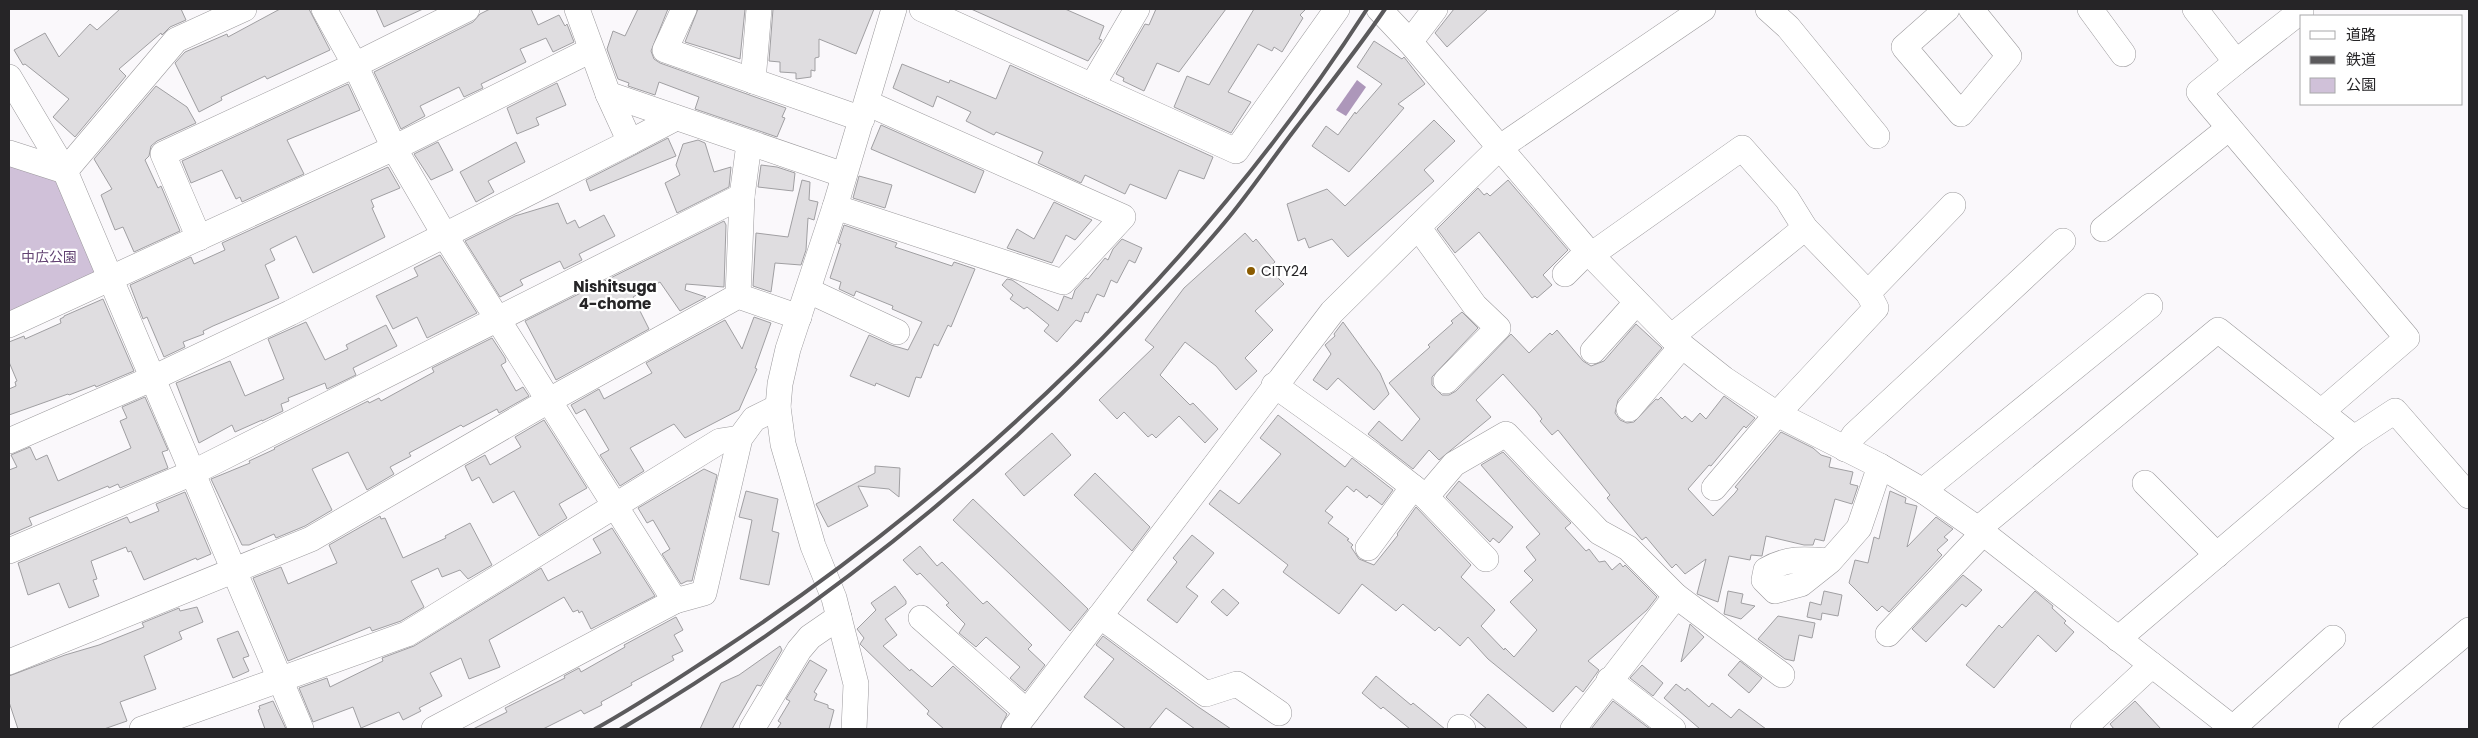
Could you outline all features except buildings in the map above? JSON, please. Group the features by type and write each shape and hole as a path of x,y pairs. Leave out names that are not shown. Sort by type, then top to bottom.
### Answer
{"street":[{"path":"64,171 176,40 244,9"},
{"path":"324,9 355,65 394,148 444,234 675,601"},
{"path":"199,238 163,154 355,65 467,9"},
{"path":"577,9 608,94 630,142"},
{"path":"684,9 665,50 753,81 864,111 1123,217 1063,282 835,207"},
{"path":"753,81 759,9"},
{"path":"854,729 856,684 831,589 813,546 783,444 778,407 780,384 799,317 835,207 894,9"},
{"path":"922,9 1236,151 1337,9"},
{"path":"1092,86 1137,9"},
{"path":"1379,9 1410,42 1590,253 1636,303 1676,342 1724,379 1777,414 1880,466 1925,492 1981,531 2234,729 2333,638"},
{"path":"1410,42 1435,9"},
{"path":"921,618 1020,721 1274,385 1332,312 1499,148 1703,9"},
{"path":"1768,9 1788,27 1877,136"},
{"path":"1946,9 1904,48 1961,114 2009,56 1971,9"},
{"path":"2090,9 2123,54"},
{"path":"2195,9 2236,62"},
{"path":"2299,9 2301,11 2199,92 2408,338 2321,412"},
{"path":"9,326 394,148 591,50"},
{"path":"9,77 64,171 301,729"},
{"path":"608,94 749,144 844,175"},
{"path":"9,441 152,379 290,313 676,118"},
{"path":"2104,229 2229,128"},
{"path":"738,296 742,196 749,144"},
{"path":"1565,274 1590,253 1742,148 1787,199 1805,228 1868,293 1876,308 1777,414 1714,488"},
{"path":"9,152 64,171"},
{"path":"9,551 192,473 742,196"},
{"path":"1868,293 1953,205"},
{"path":"1418,227 1475,306 1498,328 1457,378"},
{"path":"1629,409 1676,342 1805,228"},
{"path":"1845,449 1854,435 2063,241"},
{"path":"808,291 897,332"},
{"path":"9,662 233,569 311,539 548,401 738,296 799,317"},
{"path":"1593,351 1636,303"},
{"path":"1925,492 1939,478 2150,306"},
{"path":"1888,634 1981,531 2218,330 2354,438"},
{"path":"1274,385 1420,492 1486,559"},
{"path":"434,729 675,601 704,593 740,438 754,418 778,407"},
{"path":"2118,639 2354,438 2396,411 2469,496"},
{"path":"1368,548 1420,492 1454,464 1506,434 1599,532 1628,548 1676,596 1782,675"},
{"path":"142,729 407,634 720,442 740,438"},
{"path":"1830,561 1859,528 1880,466"},
{"path":"2145,483 2217,555"},
{"path":"1573,729 1676,596"},
{"path":"1100,616 1206,694 1237,684 1280,713"},
{"path":"752,729 799,650 810,637 839,617"},
{"path":"2352,729 2469,630"},
{"path":"2083,729 2152,665"},
{"path":"1610,680 1673,729"}],"green space":[{"name":"中広公園","path":"9,158 59,175 101,278 9,318"}],"shaded area":[{"path":"1357,80 1366,87 1346,116 1336,110"}],"railway":[{"path":"595,729 687,673 812,588 903,518 991,443 1076,365 1156,282 1231,195 1302,104 1367,9"},
{"path":"621,729 750,647 873,557 933,509 1047,407 1149,306 1211,239 1385,9"}],"place":[{"name":"CITY24","path":"1251,271"}],"district":[{"name":"Nishitsuga 4-chome","path":"615,294"}]}
